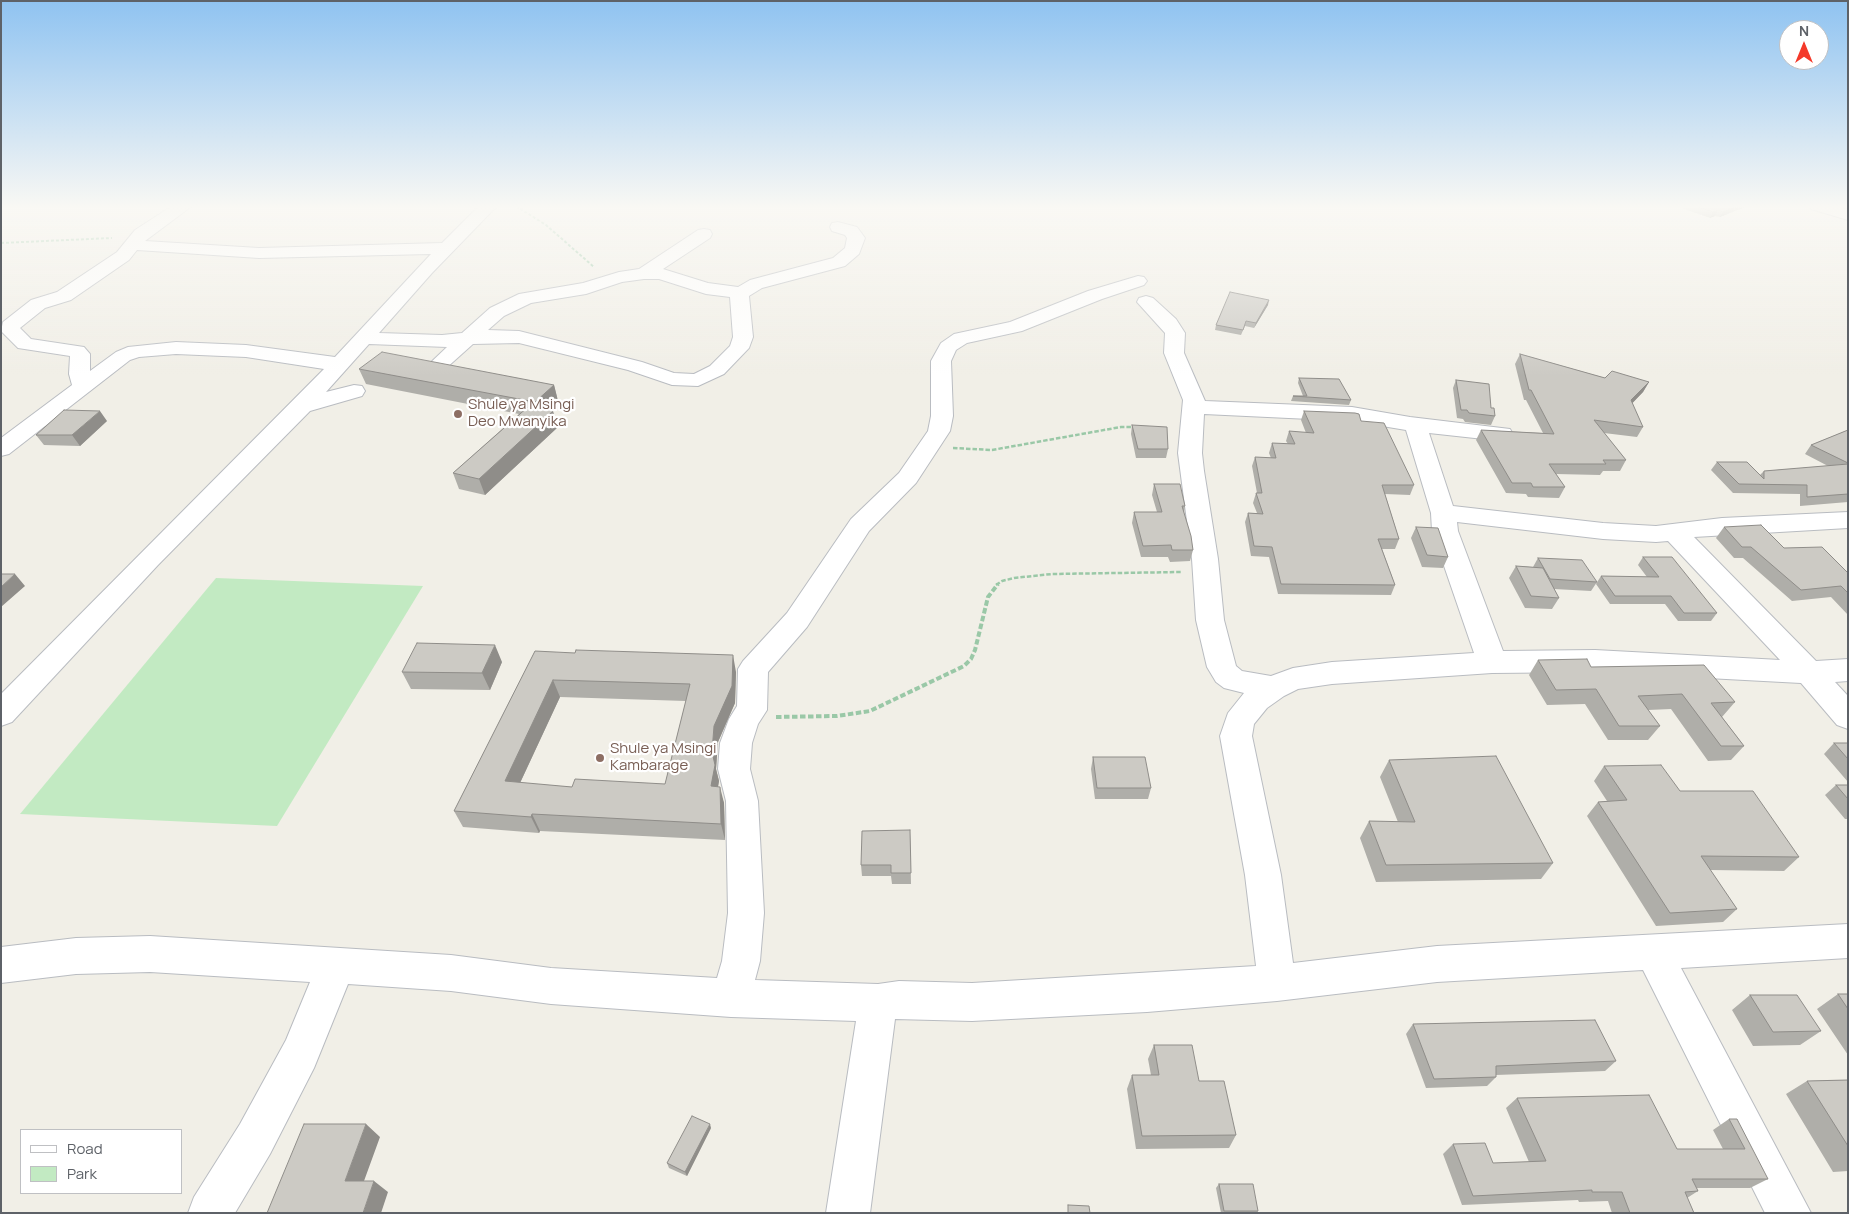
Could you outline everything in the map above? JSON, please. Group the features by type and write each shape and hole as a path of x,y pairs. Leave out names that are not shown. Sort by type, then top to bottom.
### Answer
{"street":[{"path":"83,386 79,374 80,354 77,351 25,344 10,329 13,322 38,304 64,296 113,263"},
{"path":"1,714 149,559 302,406 434,263"},
{"path":"644,274 661,263"},
{"path":"437,366 497,312 518,301 586,288 628,275 644,274 660,274 691,285 741,293 756,284 837,263"},
{"path":"731,998 741,961 746,913 742,801 734,769 736,744 744,719 752,710 754,693 753,669 797,620 860,525 908,478 939,431 942,416 942,354 954,341 1015,327 1095,295 1142,292 1169,323 1175,333 1174,353 1195,407 1190,452 1192,471 1206,573 1210,620 1226,674 1234,680 1272,688"},
{"path":"363,338 436,341 498,336 528,338 579,354 635,366 672,379 693,381 717,370 739,348 742,337 739,297 741,293"},
{"path":"1,449 123,356 146,349 246,351 324,363 341,363"},
{"path":"302,406 354,391"},
{"path":"1195,407 1372,416 1415,424 1502,434"},
{"path":"1415,424 1443,513 1445,531 1492,662"},
{"path":"1443,513 1603,531 1675,533 1722,526 1848,520"},
{"path":"1675,533 1809,672 1848,717"},
{"path":"1277,983 1263,875 1236,736 1239,721 1244,714 1256,700 1272,688 1293,679 1332,673 1492,662 1595,660 1809,672 1848,670"},
{"path":"1,965 76,956 150,954 451,973 551,986 731,998 878,1003 900,1000 972,1002 1098,996 1277,983 1437,964 1848,941"},
{"path":"1653,952 1789,1213"},
{"path":"210,1213 255,1139 300,1054 336,966"},
{"path":"848,1213 878,1003"}],"path":[{"path":"588,263 612,280"},
{"path":"930,444 951,448 992,450 1122,427 1138,427"},
{"path":"744,719 837,716 870,711 964,666 971,659 975,650 984,609 992,588 1014,578 1106,572 1206,573"}],"green space":[{"path":"216,578 423,586 277,826 20,814"}],"building":[{"path":"1230,292 1269,300 1256,323 1246,321 1243,330 1216,325"},
{"path":"382,352 554,385 535,402 359,369"},
{"path":"1520,354 1605,378 1612,371 1649,382 1631,400 1643,427 1594,420 1626,460 1603,460 1606,464 1549,464 1565,487 1533,487 1531,483 1512,483 1481,430 1554,434 1531,390 1529,390"},
{"path":"1299,378 1339,379 1351,400 1293,396 1307,396"},
{"path":"1456,380 1489,384 1491,408 1494,408 1495,416 1469,413 1467,410 1461,410"},
{"path":"529,406 553,411 479,479 453,473"},
{"path":"64,410 100,411 72,435 36,435"},
{"path":"1304,411 1355,413 1359,414 1361,421 1384,423 1414,485 1382,485 1399,539 1378,539 1395,585 1281,584 1272,547 1254,546 1248,513 1263,514 1256,493 1262,493 1255,457 1276,458 1272,443 1295,444 1289,431 1314,433"},
{"path":"1132,425 1167,427 1168,449 1138,449"},
{"path":"1848,430 1848,463 1811,445"},
{"path":"1717,462 1747,462 1764,479 1764,471 1848,464 1848,494 1807,497 1807,485 1739,484"},
{"path":"1154,484 1180,484 1185,506 1182,506 1193,550 1172,550 1171,545 1143,546 1134,512 1162,512"},
{"path":"1761,525 1784,548 1822,547 1848,573 1848,593 1841,586 1801,590 1751,547 1742,547 1724,527"},
{"path":"1416,527 1438,528 1448,557 1427,555"},
{"path":"1643,557 1672,557 1717,613 1684,613 1671,596 1615,596 1601,576 1659,577"},
{"path":"1538,558 1582,560 1597,582 1550,579"},
{"path":"1516,566 1543,568 1559,598 1531,596"},
{"path":"1,574 15,574 1,587"},
{"path":"417,643 495,645 482,673 402,672"},
{"path":"576,650 733,655 732,686 714,726 712,752 715,765 711,786 720,787 721,824 532,814 531,817 454,811 535,651 575,653","holes":["553,680 690,684 665,784 575,779 572,787 505,781"]},
{"path":"1587,659 1591,667 1704,665 1735,702 1711,703 1744,746 1721,746 1682,694 1638,696 1660,726 1619,726 1596,689 1556,690 1538,660"},
{"path":"1834,743 1848,743 1848,759"},
{"path":"1496,756 1553,863 1386,865 1369,821 1415,822 1389,760"},
{"path":"1093,757 1145,757 1151,788 1097,788"},
{"path":"1661,765 1680,791 1753,791 1799,857 1701,856 1737,909 1670,913 1598,802 1627,800 1604,766"},
{"path":"1836,785 1848,785 1848,799"},
{"path":"910,830 911,873 891,873 891,865 861,865 862,831"},
{"path":"1838,994 1848,994 1848,1009"},
{"path":"1750,995 1797,995 1821,1031 1773,1032"},
{"path":"1595,1020 1616,1061 1496,1066 1496,1077 1434,1079 1413,1024"},
{"path":"1154,1045 1192,1045 1199,1081 1224,1081 1236,1135 1142,1136 1132,1075 1159,1075"},
{"path":"1848,1080 1848,1146 1807,1081"},
{"path":"1649,1095 1677,1149 1745,1149 1729,1119 1737,1119 1768,1179 1692,1179 1698,1191 1685,1192 1694,1213 1630,1213 1622,1192 1592,1192 1592,1190 1473,1196 1453,1144 1485,1143 1493,1163 1546,1161 1517,1098"},
{"path":"692,1116 710,1124 685,1172 667,1163"},
{"path":"304,1124 366,1124 345,1181 374,1181 363,1213 267,1213"},
{"path":"1219,1184 1253,1184 1258,1211 1224,1211"},
{"path":"1068,1205 1089,1206 1090,1213 1068,1213"}],"place":[{"name":"Shule ya Msingi Deo Mwanyika","path":"458,414"},
{"name":"Shule ya Msingi Kambarage","path":"600,758"}]}
